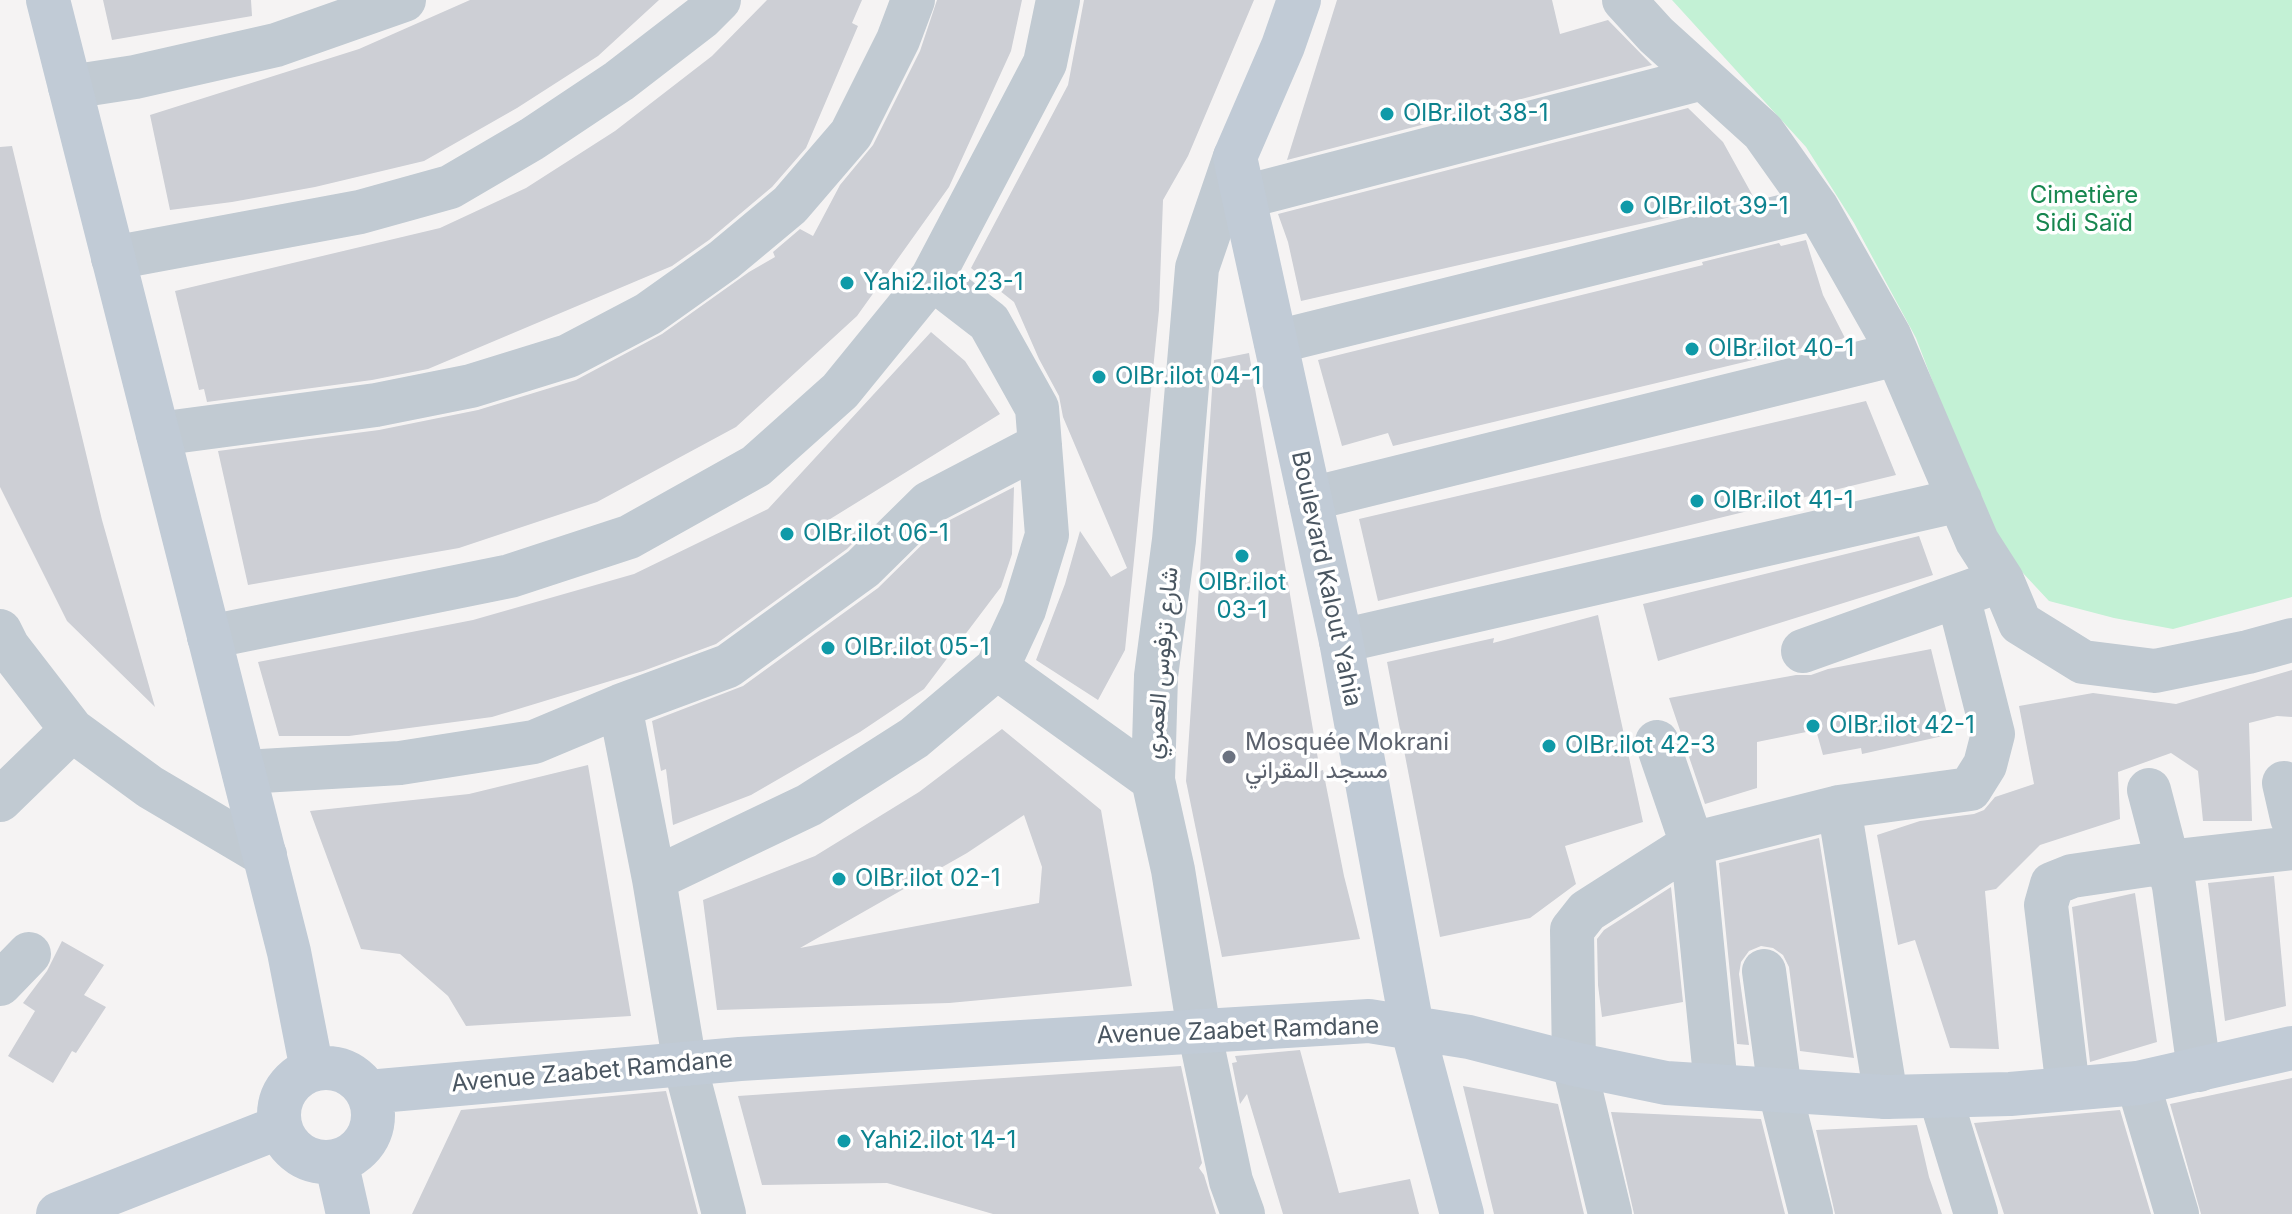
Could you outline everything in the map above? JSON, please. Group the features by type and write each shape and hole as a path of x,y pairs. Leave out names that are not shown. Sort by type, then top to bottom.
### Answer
{"main road":[{"path":"48,0 289,952 312,1070"},
{"path":"1239,177 1299,0"},
{"name":"Boulevard Kalout Yahia","path":"1239,177 1341,641 1412,1027 1462,1214"},
{"name":"Avenue Zaabet Ramdane","path":"368,1092 740,1059 1369,1021 1469,1037 1574,1064 1666,1083 1886,1097 2138,1083 2292,1048"},
{"path":"337,1069 349,1074 368,1092 373,1121 361,1147 336,1161 308,1159 295,1151 286,1140 280,1127 282,1099 288,1086 299,1076 312,1070 337,1069"},
{"path":"58,1214 280,1127"},
{"path":"336,1161 348,1214"}],"street":[{"path":"70,87 135,77 276,45 404,0"},
{"path":"113,258 360,212 450,187 532,139 619,81 702,17 719,0"},
{"path":"158,434 376,405 471,386 568,356 648,314 724,260 790,205 851,134 898,40 913,0"},
{"path":"209,637 510,576 629,537 756,466 840,391 932,278 1045,63 1058,0"},
{"path":"1624,0 1656,35 1763,132 1817,208 1897,354 1977,541 2002,580 2020,623 2083,662 2155,671 2292,640"},
{"path":"1239,177 1703,78"},
{"name":"شارع ترفوس العمري","path":"1229,1203 1173,870 1153,780 1156,676 1174,540 1197,268 1239,177"},
{"path":"1276,342 1817,208"},
{"path":"654,879 809,805 914,738 997,668 1024,610 1047,535 1037,408 989,322 932,278"},
{"path":"1310,499 1897,354"},
{"path":"244,772 400,763 534,742 728,666 863,568 929,503 1040,445"},
{"path":"1341,641 1960,500"},
{"path":"1803,651 2002,580"},
{"path":"1610,1214 1574,1064 1572,930 1587,911 1692,844 1839,807 1970,789 1985,765 1993,734 1958,596"},
{"path":"0,631 8,647 72,730 150,787 265,855"},
{"path":"997,668 1153,780"},
{"path":"620,706 654,879 685,1065 724,1214"},
{"path":"0,800 72,730"},
{"path":"1657,742 1692,844 1716,1086"},
{"path":"2149,790 2174,886 2199,1070"},
{"path":"1839,807 1886,1097"},
{"path":"2068,1089 2046,905 2052,884 2072,876 2292,848"},
{"path":"1764,971 1780,1091 1811,1214"},
{"path":"2138,1083 2177,1214"},
{"path":"1940,1096 1976,1214"}],"green space":[{"name":"Cimetière Sidi Saïd","path":"1672,0 2292,0 2292,597 2173,629 2049,601 1994,542 1916,338 1854,223 1806,147"}],"building":[{"path":"103,0 251,0 252,16 112,40"},
{"path":"470,0 659,0 598,56 517,108 424,161 315,187 170,210 150,115 359,49"},
{"path":"767,0 862,0 852,23 858,26 806,148 772,187 709,240 672,266 428,369 372,380 207,402 204,389 199,390 175,291 440,228 526,188 615,131 712,56"},
{"name":"Yahi2.ilot 23-1","path":"937,0 1022,0 1011,51 949,187 857,316 736,427 597,502 459,548 248,585 218,451 379,430 478,410 576,380 662,334 775,257 773,252 800,229 813,236 840,185 873,145 920,51"},
{"name":"OlBr.ilot 04-1","path":"1084,0 1254,0 1188,156 1163,200 1159,310 1125,650 1098,700 1036,660 1065,584 1080,531 1111,577 1127,568 1063,417 1059,396 1014,302 971,268 1068,85"},
{"name":"OlBr.ilot 38-1","path":"1337,0 1552,0 1560,34 1608,20 1652,65 1287,160"},
{"name":"OlBr.ilot 39-1","path":"1688,108 1723,142 1754,198 1301,301 1288,242 1278,214"},
{"path":"12,146 102,520 155,707 67,621 0,487 0,147"},
{"name":"OlBr.ilot 40-1","path":"1806,240 1823,295 1845,338 1393,446 1388,433 1342,446 1318,360 1703,265 1702,262 1779,243 1781,246"},
{"name":"OlBr.ilot 06-1","path":"931,332 965,361 1000,414 814,529 821,543 871,525 847,549 716,644 643,671 492,717 349,736 279,736 258,662 473,620 634,574 768,509"},
{"name":"OlBr.ilot 03-1","path":"1249,353 1320,771 1323,770 1360,939 1222,957 1186,781 1214,360"},
{"name":"OlBr.ilot 41-1","path":"1866,401 1896,475 1378,601 1359,519"},
{"name":"OlBr.ilot 05-1","path":"1014,487 1012,554 1001,587 924,689 860,732 751,795 673,825 666,769 661,771 652,721 743,686 878,588 944,523"},
{"path":"1919,536 1933,575 1658,661 1643,604"},
{"path":"1598,615 1643,822 1565,846 1576,884 1530,918 1440,937 1387,662 1494,638 1493,643"},
{"name":"OlBr.ilot 42-1","path":"1931,649 1952,734 1862,754 1861,748 1823,755 1816,730 1757,742 1757,788 1705,804 1669,698 1811,675"},
{"path":"2292,670 2292,717 2277,716 2249,723 2252,821 2203,821 2198,771 2171,753 2118,772 2120,819 2040,845 1996,889 1985,891 1999,1049 1950,1048 1915,940 1898,945 1877,835 1920,821 1974,814 1984,810 1995,797 2034,784 2019,706 2093,693 2176,704"},
{"name":"OlBr.ilot 02-1","path":"1002,729 1101,810 1132,986 949,1003 717,1010 703,900 815,856 919,792","holes":["1024,815 1042,867 1039,903 800,948 967,853"]},
{"path":"588,765 631,1016 466,1026 448,996 400,954 361,949 310,811 469,794"},
{"path":"1819,838 1854,1058 1800,1051 1789,967 1783,955 1773,948 1761,946 1749,951 1741,962 1739,974 1749,1045 1737,1044 1719,863"},
{"path":"2274,876 2286,1006 2225,1021 2208,883"},
{"path":"1671,887 1683,1002 1602,1017 1597,939 1604,930"},
{"path":"2135,893 2157,1042 2090,1062 2072,907"},
{"path":"62,941 104,965 84,995 106,1007 76,1053 72,1051 53,1083 8,1056 35,1011 23,1003 47,971"},
{"path":"1300,1050 1339,1193 1410,1179 1419,1214 1283,1214 1247,1094 1240,1104 1232,1063 1237,1062 1235,1056"},
{"name":"Yahi2.ilot 14-1","path":"1181,1066 1202,1163 1199,1168 1216,1214 993,1214 887,1183 762,1185 738,1096"},
{"path":"2292,1078 2292,1214 2201,1214 2170,1104"},
{"path":"1463,1086 1558,1104 1584,1214 1494,1214"},
{"path":"666,1091 698,1214 412,1214 461,1110"},
{"path":"2120,1110 2151,1214 2004,1214 1974,1123"},
{"path":"1611,1112 1761,1119 1785,1214 1634,1214"},
{"path":"1917,1125 1929,1177 1942,1214 1835,1214 1816,1130"}],"place":[{"name":"OlBr.ilot 38-1","path":"1387,114"},
{"name":"OlBr.ilot 39-1","path":"1627,207"},
{"name":"Yahi2.ilot 23-1","path":"847,283"},
{"name":"OlBr.ilot 40-1","path":"1692,349"},
{"name":"OlBr.ilot 04-1","path":"1099,377"},
{"name":"OlBr.ilot 41-1","path":"1697,501"},
{"name":"OlBr.ilot 06-1","path":"787,534"},
{"name":"OlBr.ilot 03-1","path":"1242,556"},
{"name":"OlBr.ilot 05-1","path":"828,648"},
{"name":"OlBr.ilot 42-1","path":"1813,726"},
{"name":"OlBr.ilot 42-3","path":"1549,746"},
{"name":"Mosquée Mokrani مسجد المقراني","path":"1229,757"},
{"name":"OlBr.ilot 02-1","path":"839,879"},
{"name":"Yahi2.ilot 14-1","path":"844,1141"}]}
